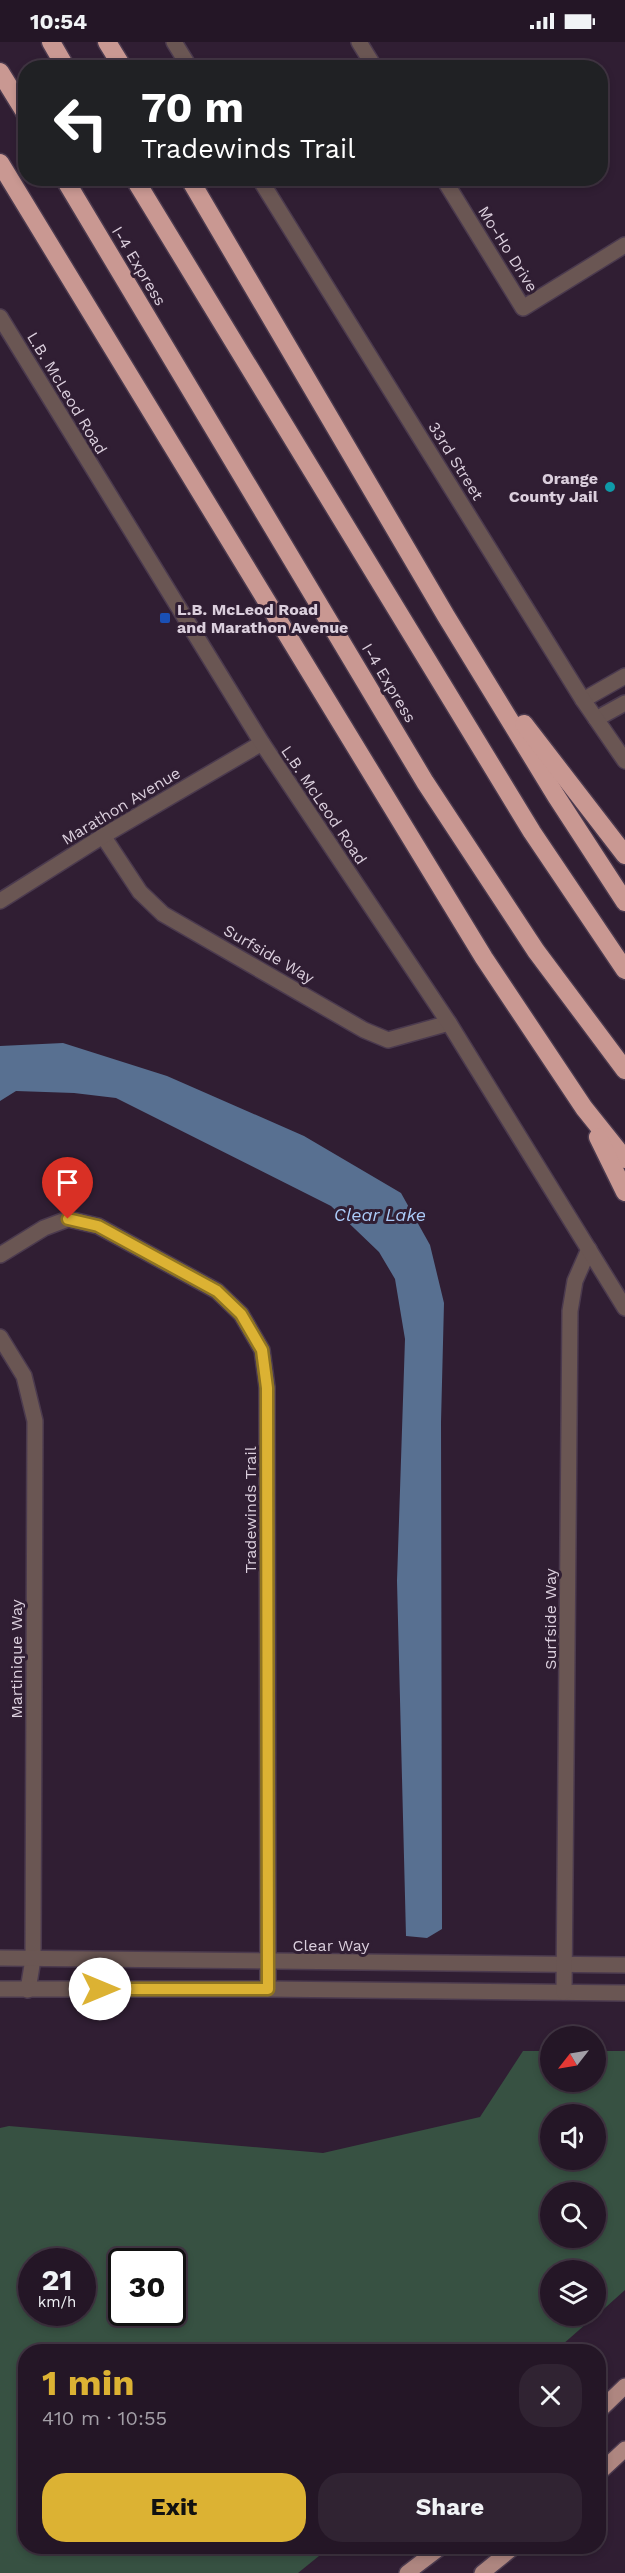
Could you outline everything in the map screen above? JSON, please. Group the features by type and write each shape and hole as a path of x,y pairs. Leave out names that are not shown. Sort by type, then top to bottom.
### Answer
{"highway":[{"path":"51,42 61,60"},
{"path":"107,42 118,60"},
{"path":"0,72 18,101"},
{"path":"0,163 484,958 584,1108 625,1159"},
{"name":"I-4 Express","path":"69,186 425,782 536,951 625,1070"},
{"path":"139,186 532,832 625,970"},
{"path":"194,186 446,616 556,796 625,902"},
{"path":"446,616 542,749 625,855"},
{"path":"584,1108 625,1192"}],"main road":[{"path":"606,2404 625,2386"},
{"path":"606,2467 625,2450"},
{"path":"407,2573 432,2554"},
{"path":"482,2573 505,2554"}],"street":[{"path":"174,42 185,60"},
{"path":"359,42 370,60"},
{"name":"33rd Street","path":"264,186 583,700 625,761"},
{"name":"Mo-Ho Drive","path":"448,186 523,308 625,245"},
{"name":"L.B. McLeod Road","path":"0,317 262,743 449,1023 625,1308"},
{"path":"583,700 625,676"},
{"path":"596,719 625,703"},
{"name":"Marathon Avenue","path":"0,901 103,836 262,743"},
{"name":"Surfside Way","path":"103,836 140,892 163,914 364,1030 388,1040 449,1023"},
{"name":"Tradewinds Trail","path":"0,1255 44,1228 68,1219 98,1226 217,1291 241,1314 262,1350 267,1388 268,1989"},
{"name":"Surfside Way","path":"564,1992 570,1311 575,1281 589,1249"},
{"name":"Martinique Way","path":"0,1337 24,1376 35,1421 33,1959 28,1989"},
{"name":"Clear Way","path":"0,1959 625,1965"},
{"path":"0,1989 625,1993"}],"green space":[{"path":"523,2051 540,2051 540,2092 606,2092 606,2051 625,2051 625,2290 606,2307 606,2260 540,2260 540,2326 584,2326 563,2344 18,2344 18,2554 321,2554 298,2573 0,2573 0,2128 9,2126 323,2153 480,2117"}],"water":[{"name":"Clear Lake","path":"63,1043 167,1076 304,1136 401,1193 430,1245 444,1303 441,1422 442,1929 427,1938 406,1936 397,1581 405,1339 395,1279 379,1252 331,1206 116,1098 74,1093 16,1091 0,1101 0,1046"}],"place":[{"name":"Orange County Jail","path":"610,487"},
{"name":"L.B. McLeod Road and Marathon Avenue","path":"165,618"}],"route":[{"path":"68,1219 98,1226 217,1291 241,1314 262,1350 267,1388 268,1989 100,1989"}]}
